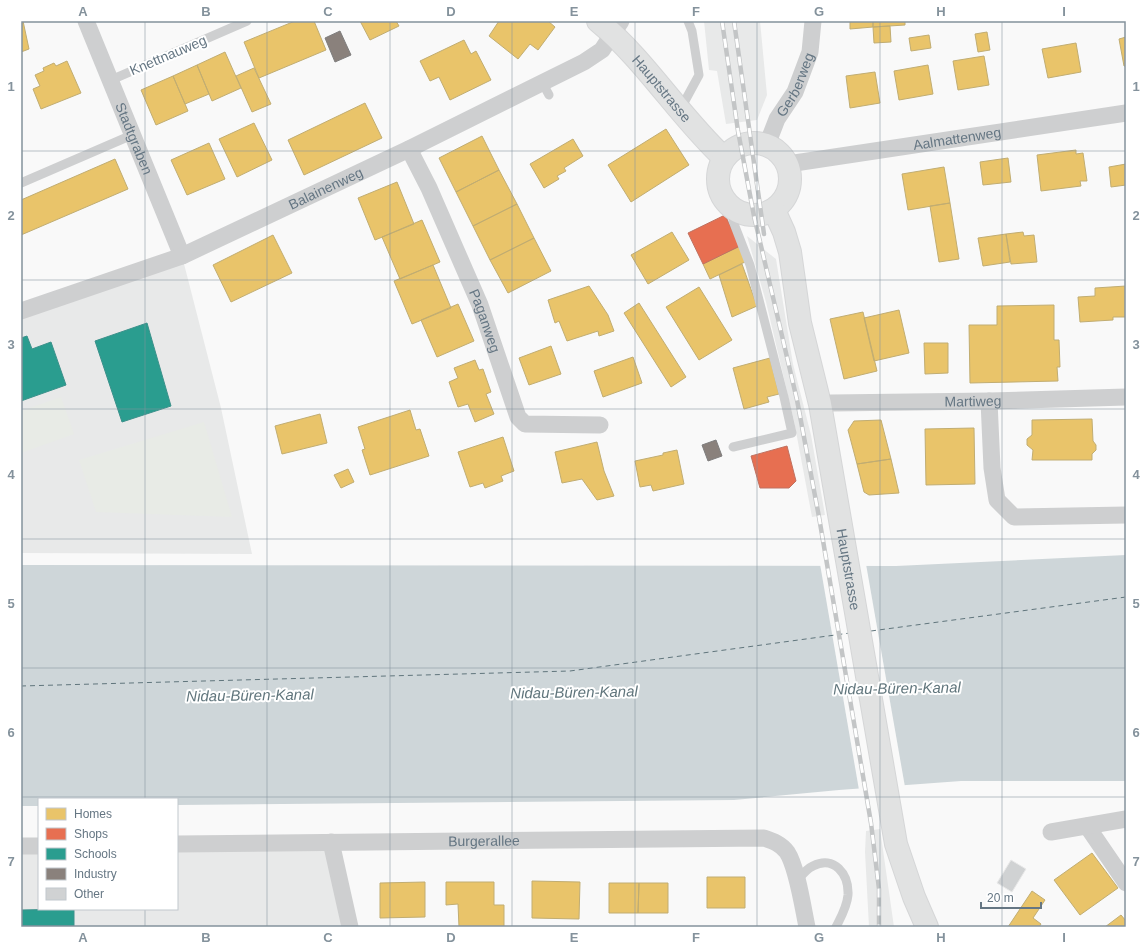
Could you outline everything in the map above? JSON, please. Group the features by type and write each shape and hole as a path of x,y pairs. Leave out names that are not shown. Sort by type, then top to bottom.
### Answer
{"main road":[{"name":"Hauptstrasse","path":"611,25 680,110 724,158"},
{"path":"759,143 767,145 779,153 788,164 790,185 787,195 782,203 774,210 767,213 754,216 735,211 726,203 720,192 718,181 719,169 724,158 741,145 759,143"},
{"name":"Hauptstrasse","path":"774,210 784,232 790,252 800,322 820,404 893,828 901,860 927,927"}],"street":[{"name":"Stadtgraben","path":"86,21 182,256"},
{"name":"Gerberweg","path":"767,145 777,119 795,92 810,52 813,21"},
{"name":"Balainenweg","path":"21,311 182,256 409,149 546,89 602,50 611,25"},
{"name":"Aalmattenweg","path":"788,164 1126,113"},
{"name":"Paganweg","path":"409,149 429,188 480,305 518,417 525,424 600,425"},
{"name":"Martiweg","path":"820,404 1126,398"},
{"path":"989,401 992,468 997,500 1014,517 1126,515"},
{"path":"1051,832 1126,819"},
{"path":"1087,826 1126,883"},
{"name":"Burgerallee","path":"178,844 764,838 776,842 787,852 797,881"},
{"path":"331,842 350,927"},
{"path":"21,846 38,846"},
{"path":"797,881 807,927"}],"lane":[{"name":"Knettnauweg","path":"111,80 247,21"},
{"path":"611,25 631,21"},
{"path":"680,110 699,75 692,31 688,21"},
{"path":"21,183 132,135"},
{"path":"733,447 792,433 750,265 733,221 735,211"},
{"path":"797,881 810,867 817,864 832,864 839,868 847,880 848,888 845,910 836,927"}],"shaded area":[{"path":"704,21 760,21 767,95 757,120 726,124 717,71 709,70"},
{"path":"747,236 776,259 793,364 811,435 825,515 812,517 794,421 766,302"},
{"path":"182,256 221,408 252,554 21,553 21,311"},
{"path":"61,397 74,434 21,453 21,411"},
{"path":"204,422 232,517 96,512 79,460"},
{"path":"880,829 894,927 869,927 865,852 866,831"},
{"path":"331,842 350,927 21,927 21,846 38,846 38,910 178,910 178,844"}],"water":[{"name":"Nidau-Büren-Kanal","path":"1126,555 1126,781 961,781 839,790 734,800 178,805 178,798 38,798 38,806 21,806 21,565 896,566"}],"pier":[{"path":"820,564 866,564 905,787 859,790"}],"building: Homes":[{"path":"21,21 23,21 29,49 21,52"},
{"path":"295,21 314,21 326,50 259,78 244,42"},
{"path":"360,21 396,21 399,26 370,40"},
{"path":"499,21 548,21 555,27 538,50 530,44 518,59 489,36"},
{"path":"850,21 873,21 873,27 850,29"},
{"path":"873,21 905,21 905,25 873,27"},
{"path":"890,26 891,42 874,43 873,27"},
{"path":"987,32 990,50 978,52 975,34"},
{"path":"929,35 931,48 911,51 909,38"},
{"path":"1126,37 1126,66 1124,66 1119,39"},
{"path":"464,40 471,54 476,51 491,80 450,100 439,77 430,81 420,61"},
{"path":"1076,43 1081,72 1048,78 1042,49"},
{"path":"225,52 241,88 212,101 197,65"},
{"path":"984,56 989,85 958,90 953,61"},
{"path":"67,61 81,93 41,109 33,89 40,86 35,75 44,71 43,68 54,63 56,66"},
{"path":"197,65 209,94 185,104 173,76"},
{"path":"928,65 933,94 899,100 894,71"},
{"path":"254,68 271,104 252,112 236,76"},
{"path":"875,72 880,103 850,108 846,76"},
{"path":"173,76 188,111 156,125 141,90"},
{"path":"365,103 382,138 304,175 288,140"},
{"path":"254,123 272,160 237,177 219,139"},
{"path":"666,129 689,165 631,202 608,165"},
{"path":"482,136 499,170 456,192 439,158"},
{"path":"573,139 583,156 564,168 566,171 557,176 559,179 544,188 530,164"},
{"path":"209,143 225,179 187,195 171,160"},
{"path":"1076,150 1076,154 1083,153 1087,181 1080,181 1081,186 1041,191 1037,155"},
{"path":"1008,158 1011,182 983,185 980,162"},
{"path":"115,159 128,189 21,235 21,200"},
{"path":"1126,164 1126,185 1111,187 1109,167"},
{"path":"944,167 950,203 908,210 902,174"},
{"path":"499,170 517,204 473,226 456,192"},
{"path":"397,182 414,224 375,240 358,198"},
{"path":"950,203 959,259 939,262 930,206"},
{"path":"517,204 534,238 490,260 473,226"},
{"path":"422,220 440,262 400,279 382,237"},
{"path":"672,232 689,260 648,284 631,255"},
{"path":"1023,232 1024,236 1034,235 1037,262 1011,264 1006,234"},
{"path":"1006,234 1010,262 983,266 978,238"},
{"path":"273,235 292,273 231,302 213,265"},
{"path":"534,238 551,271 508,293 490,260"},
{"path":"740,246 747,261 710,279 703,264"},
{"path":"742,264 757,306 732,317 719,275"},
{"path":"433,265 451,308 412,324 394,281"},
{"path":"589,286 608,315 614,331 599,336 598,331 567,341 559,321 555,323 548,300"},
{"path":"1126,286 1126,317 1113,317 1113,320 1080,322 1078,297 1095,296 1095,288"},
{"path":"699,287 732,340 699,360 666,307"},
{"path":"639,303 686,377 671,387 624,313"},
{"path":"458,304 474,341 437,357 421,320"},
{"path":"1054,305 1054,340 1059,340 1060,367 1057,367 1058,381 970,383 969,325 997,325 997,306"},
{"path":"899,310 909,353 874,361 864,318"},
{"path":"863,312 877,371 844,379 830,319"},
{"path":"924,343 948,343 948,373 925,374"},
{"path":"551,346 561,374 529,385 519,358"},
{"path":"633,357 642,383 603,397 594,371"},
{"path":"770,358 779,394 767,397 769,402 744,409 733,368"},
{"path":"475,360 479,370 483,369 491,392 486,394 494,414 475,422 468,404 458,407 449,382 458,378 454,368"},
{"path":"410,410 416,430 420,429 429,456 370,475 362,450 365,449 358,427"},
{"path":"320,414 327,443 282,454 275,426"},
{"path":"1092,419 1093,441 1096,445 1096,450 1092,454 1092,460 1032,460 1033,450 1027,445 1027,439 1032,435 1032,420"},
{"path":"881,420 891,459 857,464 848,430 854,421"},
{"path":"974,428 975,484 926,485 925,429"},
{"path":"503,437 514,471 501,476 503,481 485,488 483,483 470,487 458,452"},
{"path":"597,442 604,471 614,496 597,500 582,479 562,483 555,452"},
{"path":"677,450 684,484 653,491 651,485 640,487 635,461 663,455 663,453"},
{"path":"891,459 899,493 869,495 864,492 857,464"},
{"path":"348,469 354,482 341,488 334,475"},
{"path":"1092,853 1118,888 1080,915 1054,880"},
{"path":"707,877 745,877 745,908 707,908"},
{"path":"532,881 580,882 579,919 532,918"},
{"path":"425,882 425,917 380,918 380,883"},
{"path":"446,882 494,882 494,905 504,905 504,927 459,927 458,904 446,905"},
{"path":"609,883 639,883 638,913 609,913"},
{"path":"639,883 668,883 668,913 638,913"},
{"path":"1032,891 1045,900 1033,918 1041,924 1039,927 1008,927"},
{"path":"1121,915 1126,921 1126,927 1105,927"}],"building: Shops":[{"path":"725,215 740,246 703,264 688,233"},
{"path":"787,446 796,481 789,488 760,488 751,456"}],"building: Schools":[{"path":"147,323 171,406 122,422 95,341"},
{"path":"27,336 32,349 51,342 66,385 21,401 21,338"},
{"path":"21,910 74,910 74,927 21,927"}],"building: Industry":[{"path":"340,31 351,55 335,62 325,38"},
{"path":"716,440 722,456 708,461 702,445"}],"building: Other":[{"path":"1011,860 1026,869 1012,892 997,883"}],"ferry route":[{"path":"871,631 1126,597"},
{"path":"21,686 570,671 850,633"}],"railway":[{"path":"722,21 738,131 754,216 797,400 819,517 871,823 879,889 879,927"},
{"path":"734,21 764,234"}]}
